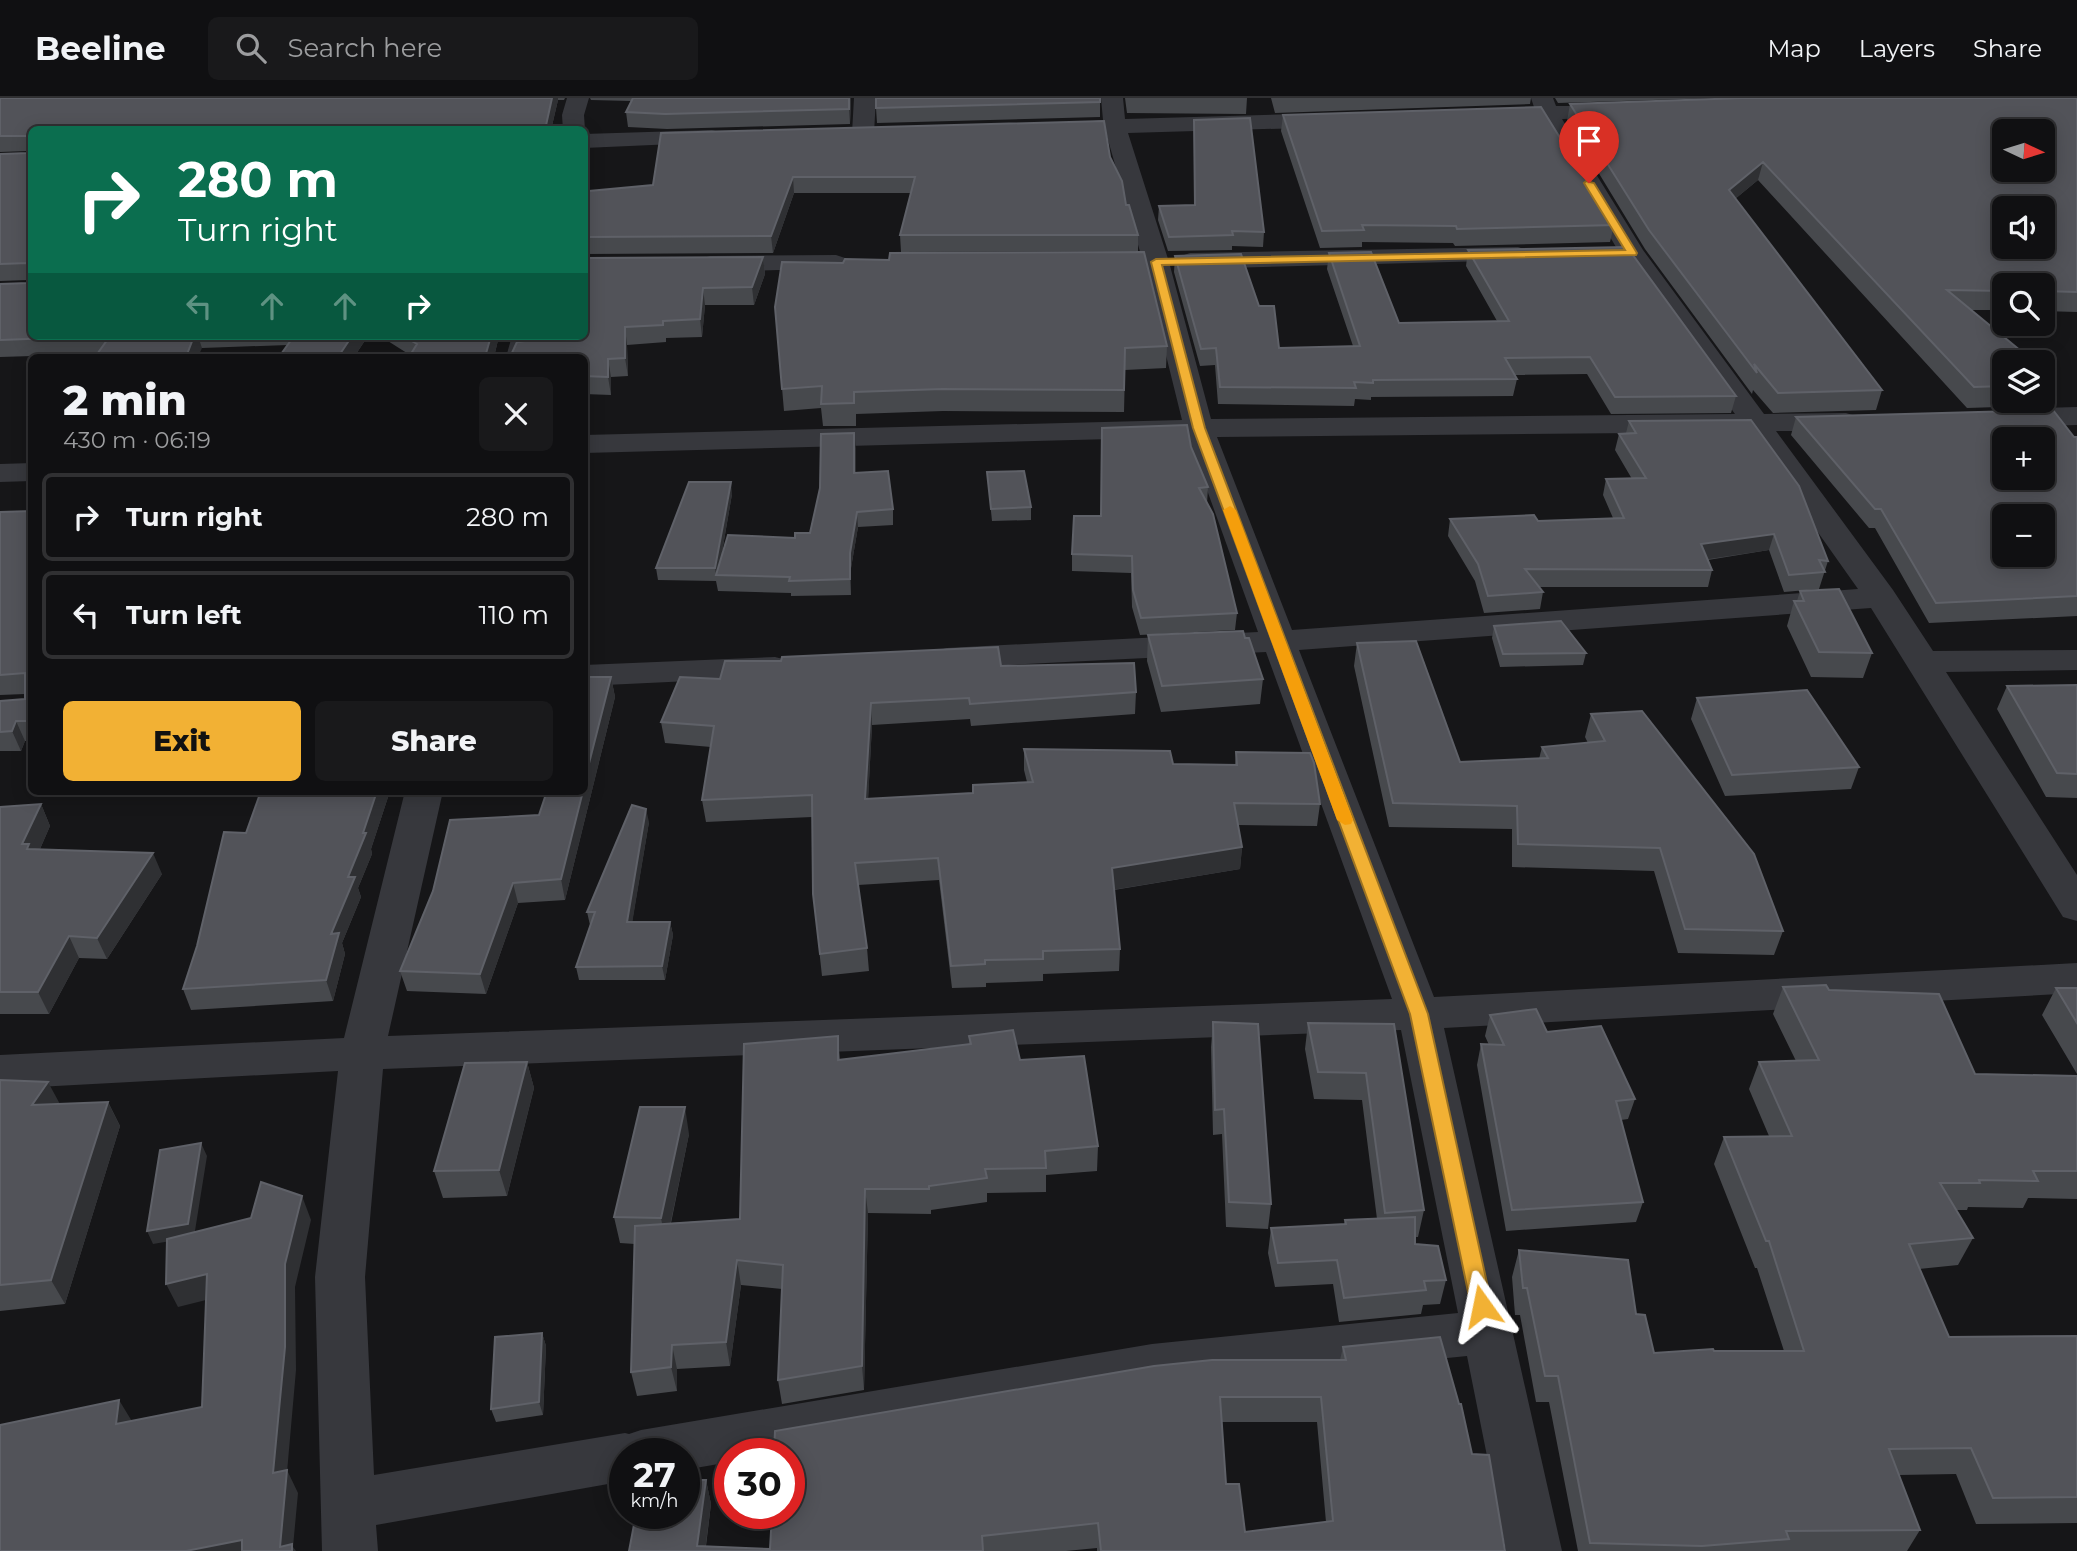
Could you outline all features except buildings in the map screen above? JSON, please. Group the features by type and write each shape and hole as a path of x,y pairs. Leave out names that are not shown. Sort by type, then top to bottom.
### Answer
{"street":[{"path":"574,126 573,115 578,98"},
{"path":"863,133 865,98"},
{"path":"1320,98 1323,121"},
{"path":"1544,106 1632,253 1881,597 2077,907"},
{"path":"1477,116 1544,106 1641,110"},
{"path":"1114,112 1142,262 1199,428 1419,1014 1534,1551"},
{"path":"1062,127 1114,112 1351,120"},
{"path":"835,134 889,132"},
{"path":"588,141 738,136"},
{"path":"1605,253 1632,253"},
{"path":"1142,262 1537,254"},
{"path":"682,264 863,263"},
{"path":"1980,419 2077,416"},
{"path":"588,444 1199,428 1868,422"},
{"path":"917,660 1278,641 1881,597"},
{"path":"1921,662 2077,660"},
{"path":"588,676 806,665"},
{"path":"424,795 362,1053 341,1277 349,1528 609,1461"},
{"path":"0,1072 362,1053 1419,1014 2077,978"},
{"path":"700,1444 1152,1366 1487,1332"}],"slow traffic":[{"path":"1230,510 1345,820"}],"route":[{"path":"1482,1306 1419,1014 1199,428 1156,262 1632,253 1589,183"}]}
